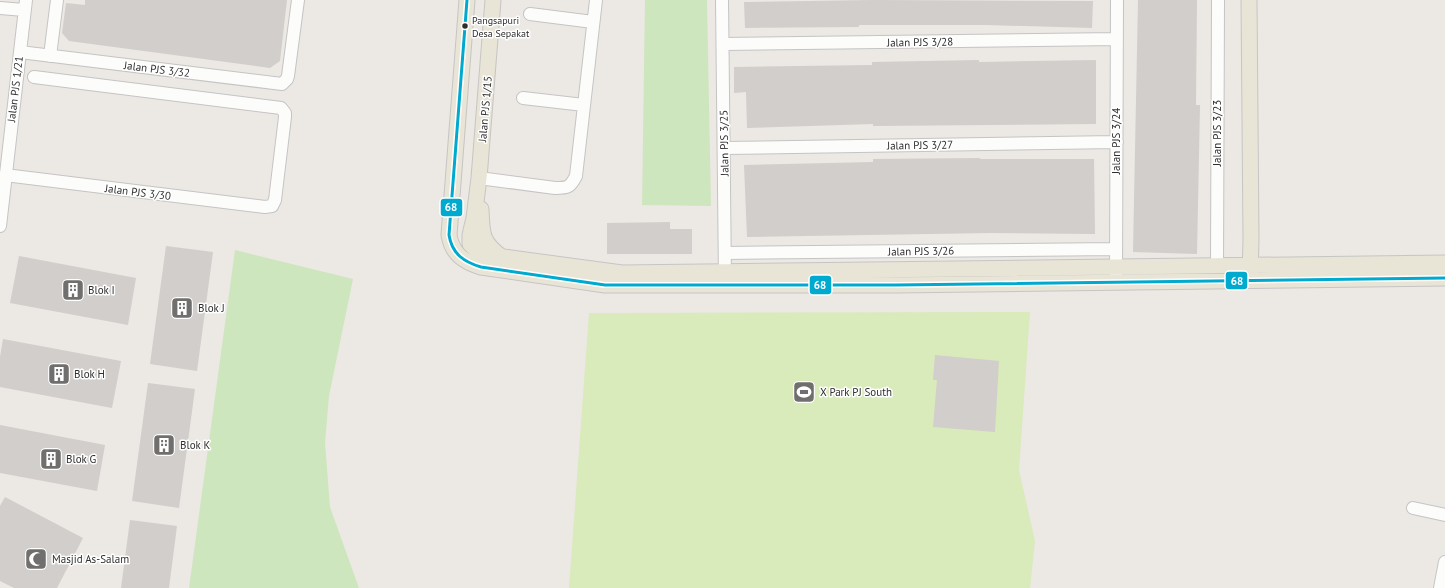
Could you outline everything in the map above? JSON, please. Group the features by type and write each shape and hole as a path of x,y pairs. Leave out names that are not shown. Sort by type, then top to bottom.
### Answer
{"main road":[{"path":"467,0 449,235 450,244 456,252 468,263 481,267 605,285 726,278 1250,265 1445,263"},
{"name":"Jalan PJS 1/15","path":"470,244 470,235 474,218 479,178 493,0"},
{"path":"1250,0 1250,280"},
{"path":"479,178 481,226 490,249 502,257"},
{"path":"456,252 470,244 475,249 489,255 622,273 896,285 1445,278"}],"street":[{"path":"50,56 57,0"},
{"name":"Jalan PJS 3/32","path":"20,52 278,84 285,82 287,79 298,0"},
{"path":"479,178 555,188 566,188 572,183 576,176 596,0"},
{"name":"Jalan PJS 3/25","path":"722,0 726,278"},
{"name":"Jalan PJS 3/24","path":"1116,283 1117,0"},
{"name":"Jalan PJS 3/23","path":"1217,266 1218,0"},
{"path":"0,8 25,5"},
{"name":"Jalan PJS 1/21","path":"0,226 1,204 25,5"},
{"path":"530,14 593,22"},
{"name":"Jalan PJS 3/28","path":"723,44 1117,39"},
{"name":"Jalan PJS 3/30","path":"5,175 265,208 272,206 275,200 285,117 285,113 281,108 34,77"},
{"path":"523,98 584,106"},
{"name":"Jalan PJS 3/27","path":"724,148 1116,142"},
{"name":"Jalan PJS 3/26","path":"726,253 1116,249"},
{"path":"1445,263 1445,278"},
{"path":"1413,508 1445,515"},
{"path":"1440,588 1445,562"}],"green space":[{"path":"645,0 707,0 711,206 642,205"},
{"path":"235,250 353,279 329,396 325,443 330,507 359,588 189,588"},
{"name":"X Park PJ South","path":"1030,312 1019,470 1035,541 1030,588 569,588 589,313"}],"building":[{"path":"85,0 287,0 280,61 270,68 69,41 62,33 66,3 85,5"},
{"path":"872,0 1093,1 1092,28 987,25 859,25 859,27 745,28 744,2"},
{"path":"1138,0 1197,0 1196,105 1200,105 1197,254 1133,252"},
{"path":"979,60 979,62 1096,60 1096,124 873,126 873,124 747,128 746,92 734,93 734,67 872,65 872,62"},
{"path":"873,159 1094,159 1095,234 990,233 747,237 744,165 873,162"},
{"path":"670,222 670,229 692,229 692,254 607,254 607,223"},
{"name":"Blok J","path":"166,246 213,252 197,371 150,364"},
{"name":"Blok I","path":"19,256 136,278 128,325 10,303"},
{"name":"Blok H","path":"3,339 121,361 112,408 0,387 0,357"},
{"path":"935,355 999,361 995,432 933,427 937,380 933,380"},
{"name":"Blok K","path":"148,383 195,389 179,508 132,501"},
{"name":"Blok G","path":"0,425 105,445 97,491 0,473"},
{"name":"Masjid As-Salam","path":"5,497 83,538 57,588 14,588 0,581 0,506"},
{"path":"130,520 177,526 169,588 121,588"}],"transit line":[{"name":"68","path":"467,0 449,235 456,252 464,260 481,267 605,285 896,285 1445,278"}],"place":[{"name":"Pangsapuri Desa Sepakat","path":"465,26"},
{"name":"Blok I","path":"73,290"},
{"name":"Blok J","path":"182,308"},
{"name":"Blok H","path":"59,374"},
{"name":"X Park PJ South","path":"804,392"},
{"name":"Blok K","path":"164,445"},
{"name":"Blok G","path":"51,459"},
{"name":"Masjid As-Salam","path":"36,559"}]}
